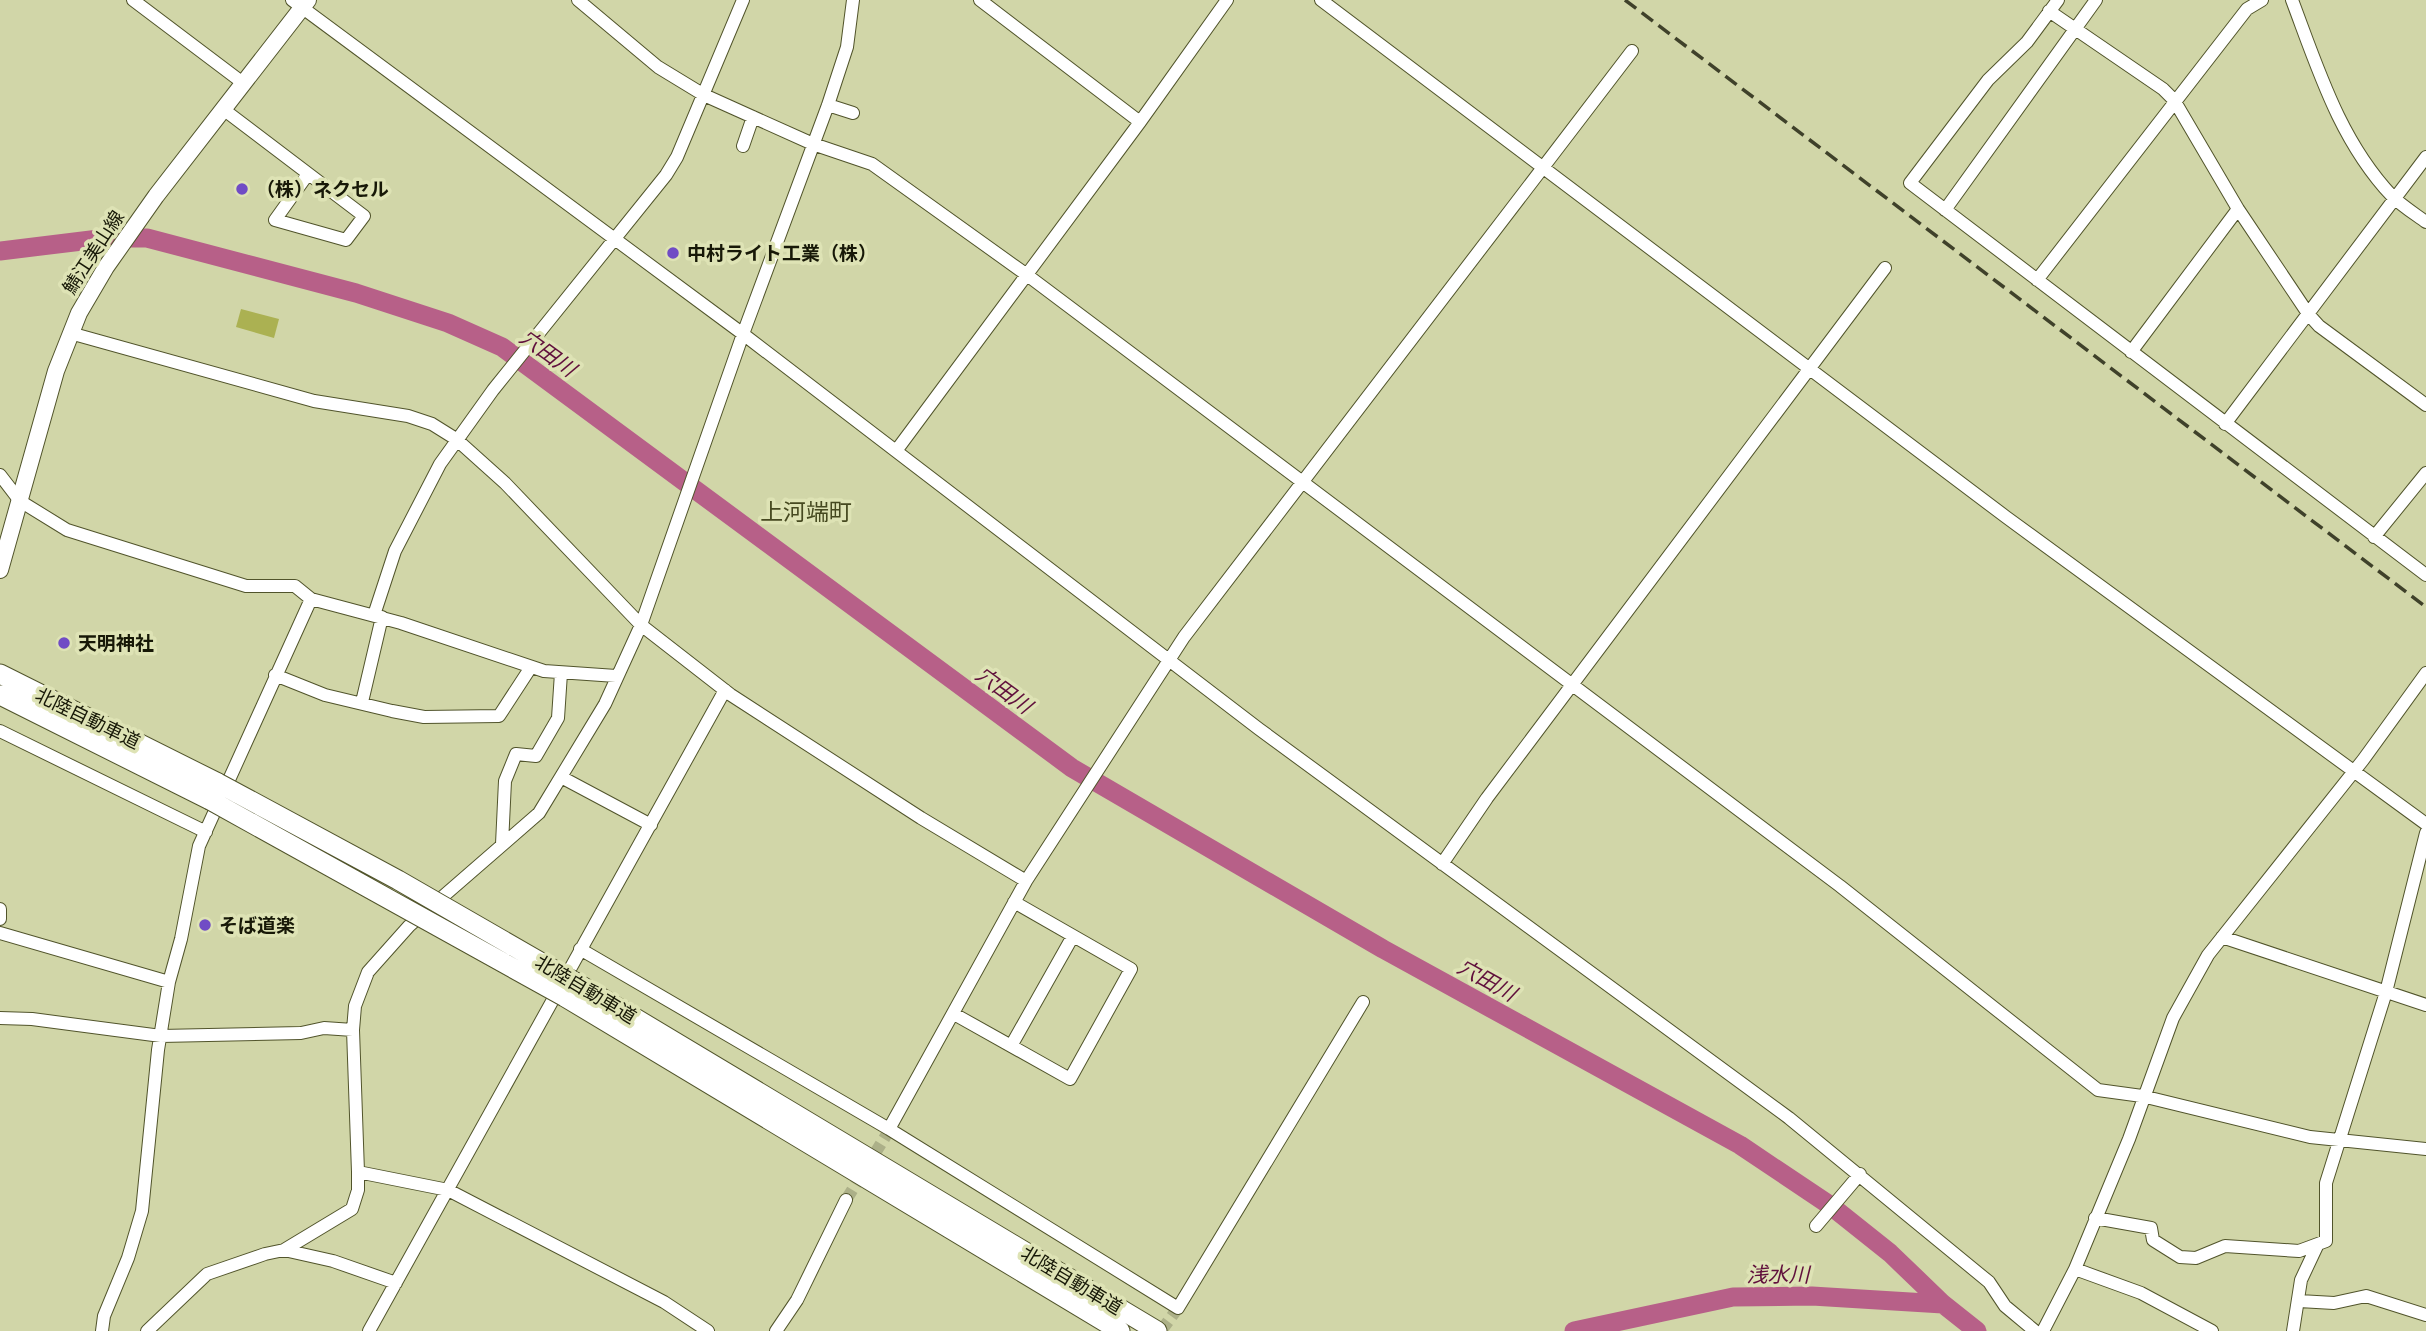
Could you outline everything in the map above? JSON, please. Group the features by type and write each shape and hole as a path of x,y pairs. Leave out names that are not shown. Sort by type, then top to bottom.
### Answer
{"highway":[{"path":"0,668 127,736"},
{"name":"北陸自動車道","path":"0,674 127,736 214,791"},
{"name":"北陸自動車道","path":"0,695 214,791 398,880 570,990 1120,1331"},
{"name":"北陸自動車道","path":"570,990 1157,1331"}],"main road":[{"name":"鯖江美山線","path":"0,570 69,333 106,267 300,2"}],"street":[{"path":"133,0 243,83"},
{"path":"578,0 658,67 704,95 813,144 872,164 1027,275 1840,886 2098,1090 2142,1096 2310,1137 2426,1149"},
{"path":"362,702 378,616 396,551 440,464 493,390 615,242 666,175 704,95 743,0"},
{"path":"284,1251 352,1209 358,1190 353,1030 355,1006 368,972 378,958 539,813 606,704 616,676 641,625 743,334 828,106 847,47 853,0"},
{"path":"980,0 1140,122"},
{"path":"896,451 1227,0"},
{"path":"1321,0 2006,517 2426,824"},
{"path":"2058,0 2027,42 1988,80 1910,183 2426,575"},
{"path":"1945,210 2095,0"},
{"path":"2038,280 2174,100 2247,9 2262,0"},
{"path":"2291,0 2334,109 2356,149 2393,197 2426,222"},
{"path":"300,2 615,242 743,334 1169,660 1789,1118 1989,1282 2005,1306 2035,1331"},
{"path":"2049,11 2164,89 2174,100 2238,209 2309,315 2319,326 2426,405"},
{"path":"889,1129 1026,881 1169,660 1300,482 1632,51"},
{"path":"828,106 853,113"},
{"path":"223,109 364,216 346,240 275,220 308,174"},
{"path":"743,146 753,117"},
{"path":"2225,424 2309,315 2393,197 2426,157"},
{"path":"2131,352 2238,209"},
{"path":"1442,864 1487,798 1885,268"},
{"path":"69,333 314,401 408,416 432,424 456,439 546,523 641,625 725,690 921,818 1026,881"},
{"path":"2374,537 2426,473"},
{"path":"0,475 20,501 67,530 246,586 295,586 311,599 378,616 531,667 561,673 616,676"},
{"path":"102,1331 104,1316 128,1258 142,1211 169,982 181,939 199,846 311,599"},
{"path":"275,675 325,695 424,716 499,716 531,667"},
{"path":"502,844 505,781 516,754 536,756 558,718 561,673"},
{"path":"2043,1331 2075,1269 2129,1139 2142,1096 2173,1018 2222,937 2363,760 2425,675"},
{"path":"369,1331 725,690"},
{"path":"0,731 206,832"},
{"path":"561,777 651,825"},
{"path":"2095,1218 2151,1228 2153,1240 2180,1257 2196,1258 2225,1246 2300,1251 2326,1241 2326,1183 2386,992 2426,833"},
{"path":"954,1014 1070,1079 1131,969 1014,902"},
{"path":"0,909 0,919"},
{"path":"0,933 169,982"},
{"path":"1011,1046 1073,936"},
{"path":"2222,937 2426,1005"},
{"path":"580,949 889,1129 1178,1308 1363,1002"},
{"path":"0,1018 32,1019 161,1036 301,1033 324,1028 353,1030"},
{"path":"889,1129 897,1118"},
{"path":"358,1172 448,1190 664,1303 708,1331"},
{"path":"1816,1226 1858,1176"},
{"path":"776,1331 797,1300 846,1200"},
{"path":"2293,1331 2301,1280 2317,1246"},
{"path":"146,1331 207,1274 265,1254 284,1251 333,1261 396,1283"},
{"path":"2075,1269 2141,1293 2212,1331"},
{"path":"2299,1301 2334,1303 2366,1296 2426,1315"}],"green space":[{"path":"241,309 279,319 274,338 236,327"}],"waterway":[{"name":"穴田川","path":"0,251 107,238 147,238 356,293 448,323 502,347 1072,768 1383,949 1740,1145 1831,1206 1890,1253 1943,1304 1977,1331"},
{"name":"浅水川","path":"1574,1331 1733,1297 1812,1296 1943,1304"}],"tunnel":[{"path":"846,1200 895,1121"},
{"path":"1161,1331 1178,1308"}],"railway":[{"path":"1625,0 2426,607"}],"place":[{"name":"（株）ネクセル","path":"242,189"},
{"name":"中村ライト工業（株）","path":"673,253"},
{"name":"天明神社","path":"64,643"},
{"name":"そば道楽","path":"205,925"}],"district":[{"name":"上河端町","path":"806,511"}]}
